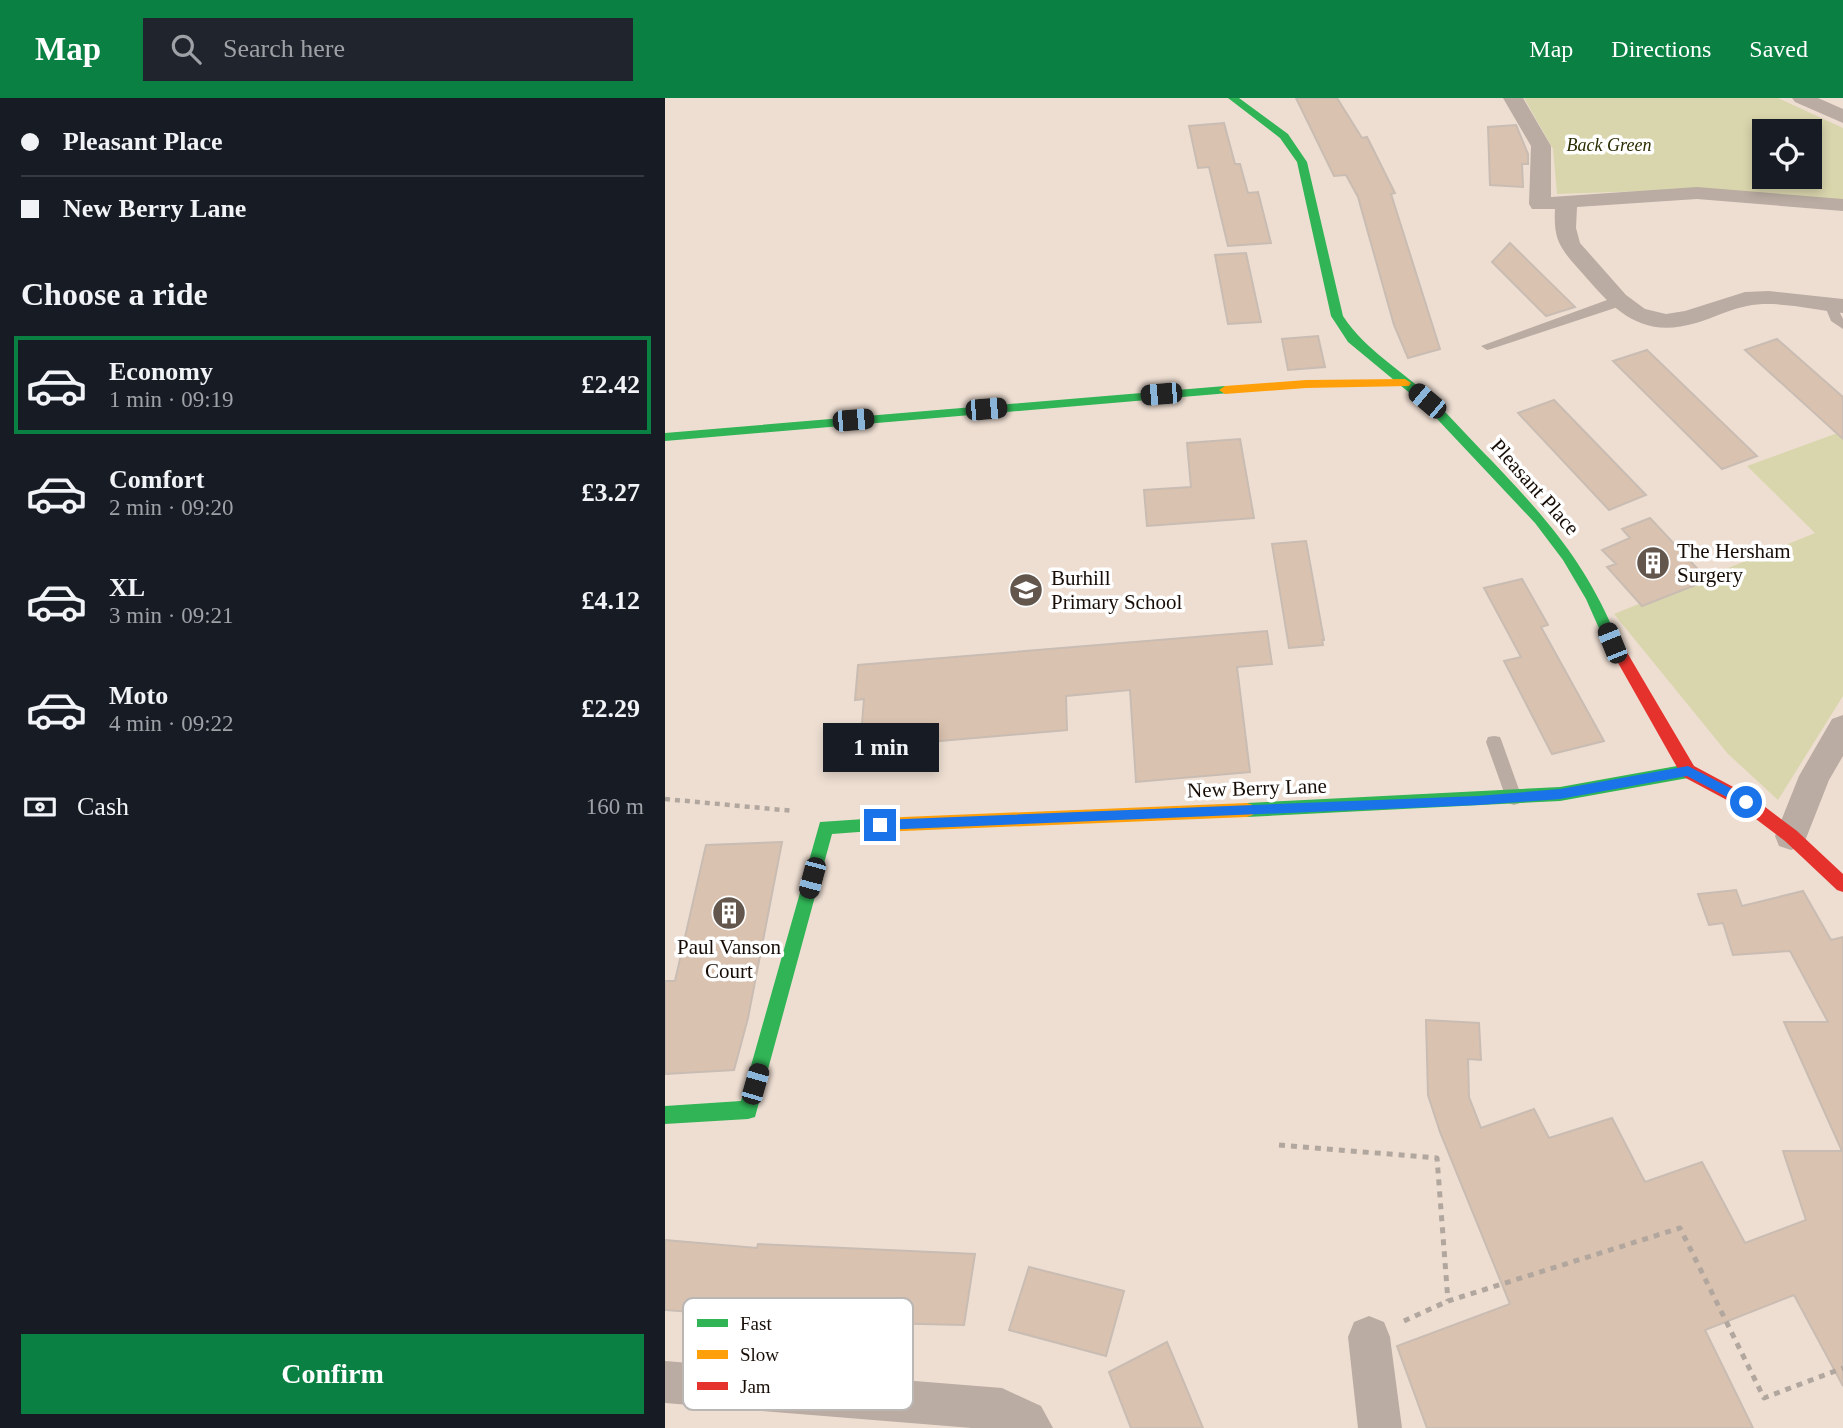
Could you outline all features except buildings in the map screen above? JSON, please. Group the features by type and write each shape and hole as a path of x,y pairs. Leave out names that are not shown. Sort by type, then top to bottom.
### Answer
{"street":[{"name":"Pleasant Place","path":"1233,98 1284,136 1302,162 1337,316 1352,339 1427,401 1540,520 1568,556 1593,598 1612,643 1643,690 1688,771"},
{"path":"1513,98 1541,146 1540,204 1640,195 1697,194 1843,205"},
{"path":"1802,98 1843,117"},
{"path":"1566,201 1565,228 1569,245 1618,300 1637,314 1666,321 1688,318 1745,299 1837,305"},
{"path":"665,438 1161,394 1305,384 1405,383"},
{"path":"1790,836 1815,776 1843,727"},
{"path":"1688,771 1746,802 1790,836 1843,885"},
{"name":"New Berry Lane","path":"826,827 1514,798 1560,794 1688,771"},
{"path":"665,1115 748,1110 826,827"},
{"path":"1369,1337 1380,1428"},
{"path":"665,1382 683,1383"},
{"path":"913,1402 1002,1409 1026,1421 1031,1428"}],"lane":[{"path":"1487,346 1611,305 1618,300"},
{"path":"1837,305 1835,318 1843,325"},
{"path":"1494,742 1514,798"}],"path":[{"path":"665,799 800,812 826,827"},
{"path":"1279,1145 1437,1158 1448,1301"},
{"path":"1369,1337 1448,1301 1680,1228 1764,1398 1843,1368"}],"green space":[{"name":"Back Green","path":"1524,98 1778,98 1843,128 1843,202 1705,189 1557,194 1553,149"},
{"path":"1843,431 1843,696 1778,800 1728,754 1614,614 1815,533 1747,466"}],"traffic: fast":[{"path":"1233,98 1284,136 1302,162 1337,316 1352,339 1427,401 1540,520 1568,556 1593,598 1607,631"},
{"path":"665,437 1225,390"},
{"path":"1247,810 1560,794 1688,771"},
{"path":"665,1115 748,1110 826,827 879,825"}],"traffic: slow":[{"path":"1225,390 1306,384 1405,383"},
{"path":"879,825 1247,810"}],"traffic: jam":[{"path":"1607,631 1688,771 1746,802 1791,836 1843,885"}],"place":[{"name":"The Hersham Surgery","path":"1653,563"},
{"name":"Burhill Primary School","path":"1026,590"},
{"name":"Paul Vanson Court","path":"729,913"}],"route":[{"path":"880,825 1478,800 1560,794 1688,771 1746,802"}]}
